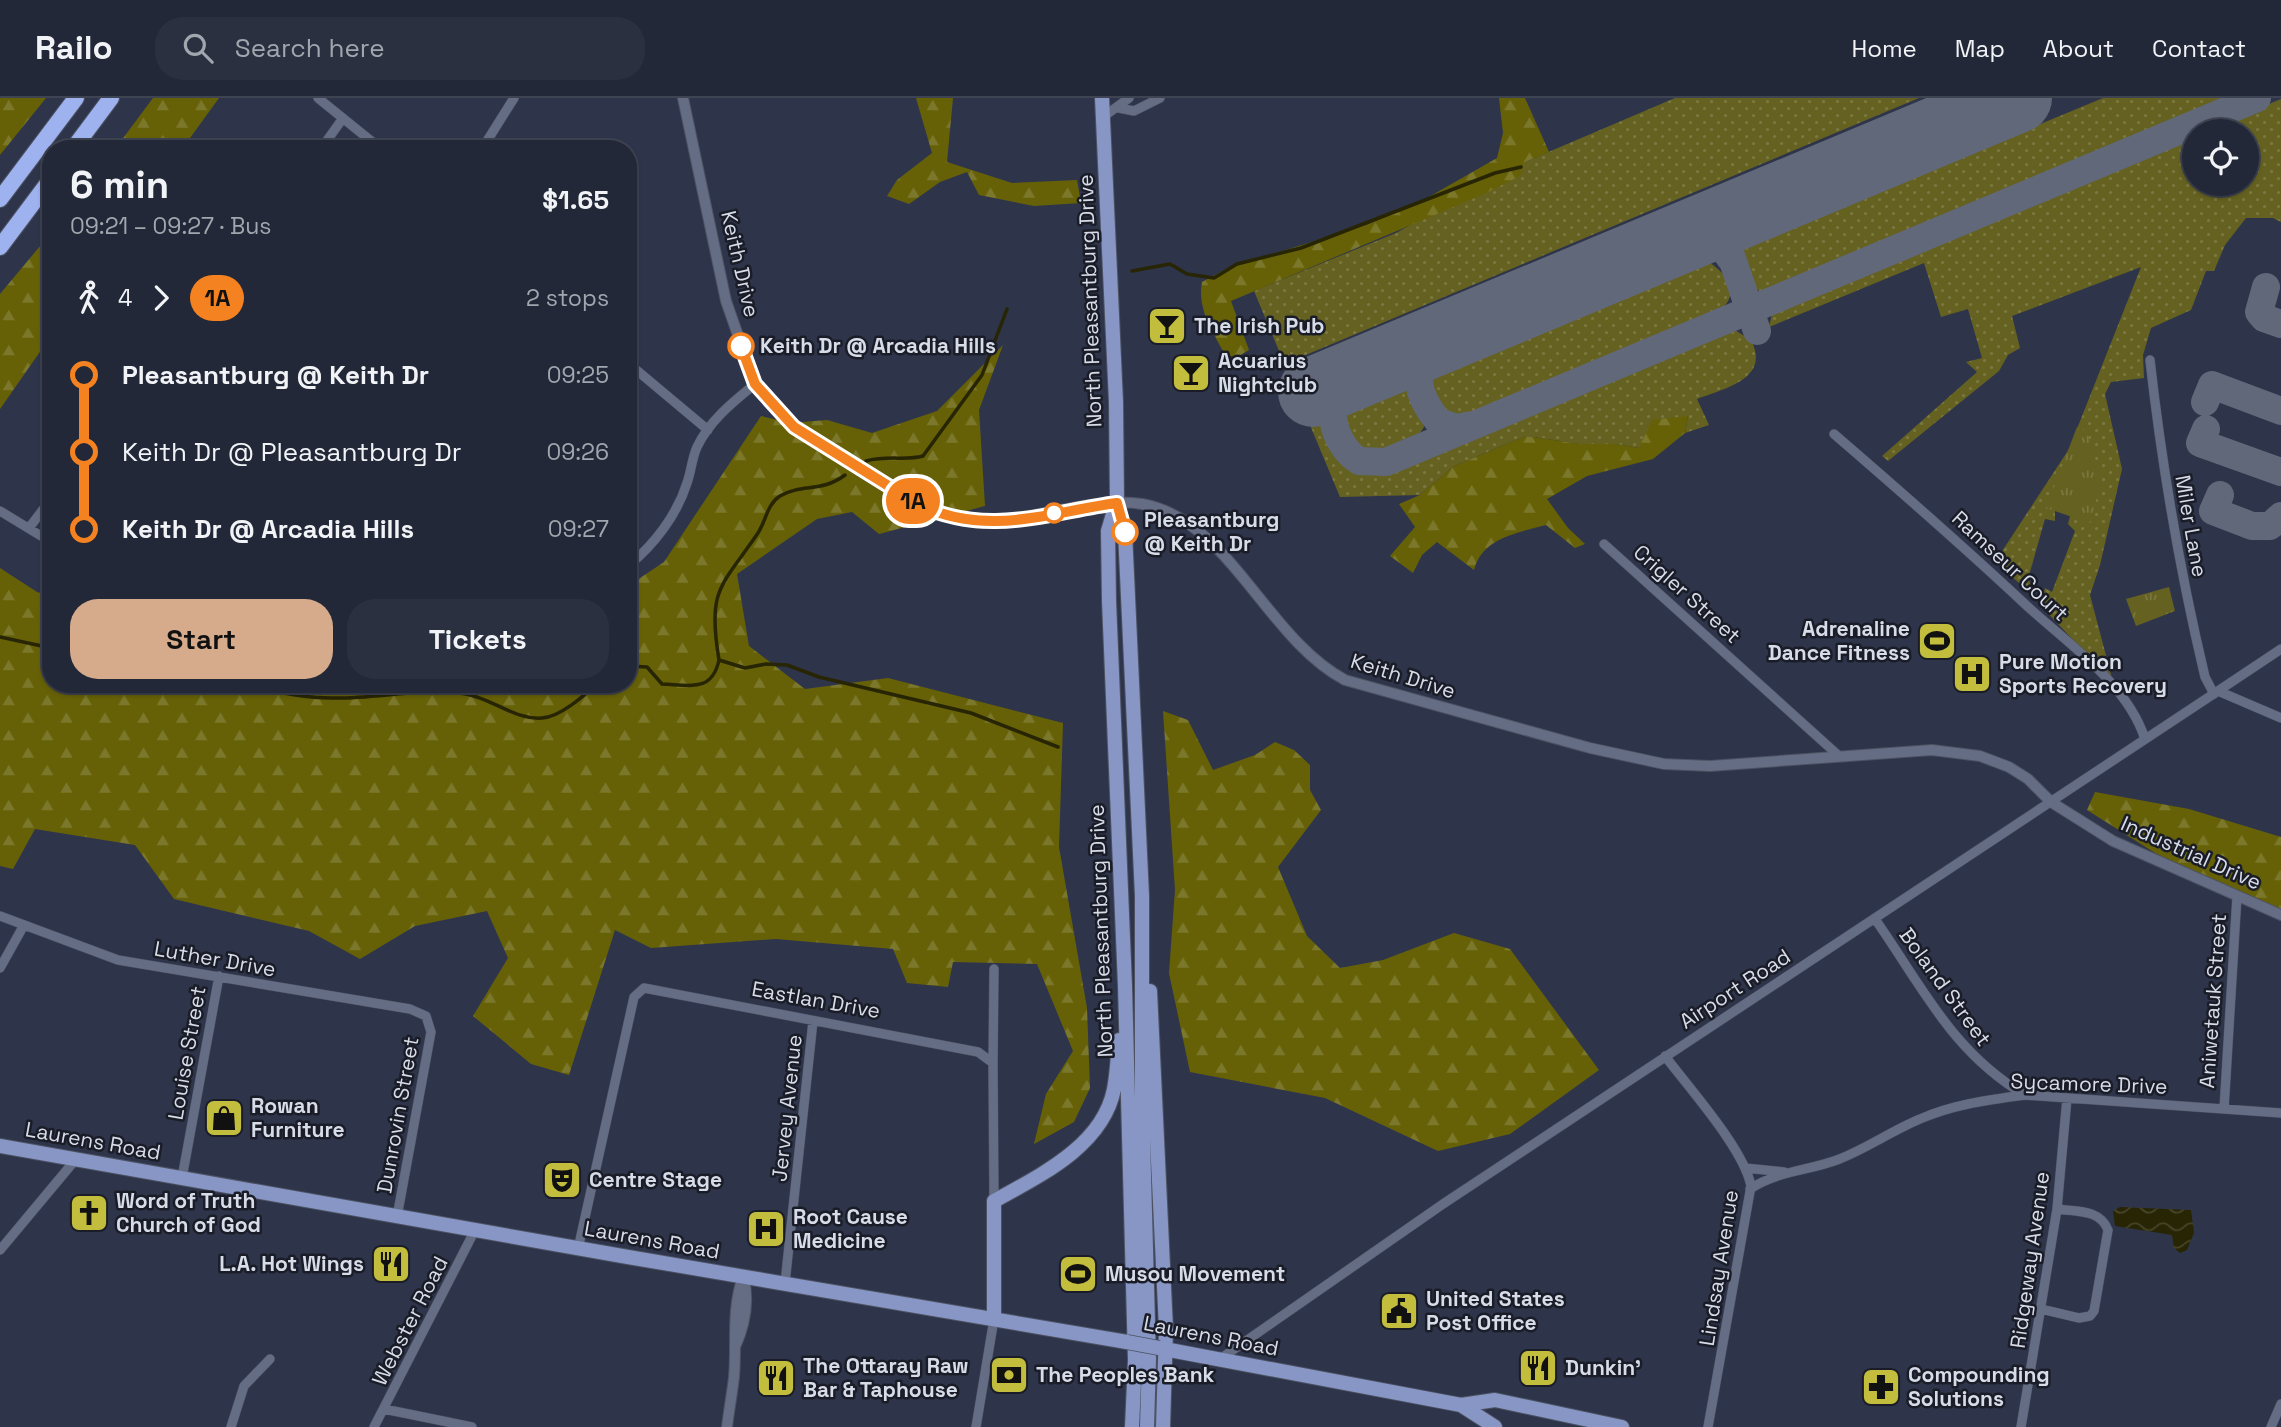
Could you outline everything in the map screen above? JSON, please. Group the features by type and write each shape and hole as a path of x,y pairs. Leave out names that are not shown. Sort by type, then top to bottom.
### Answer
{"highway":[{"path":"44,140 76,98"},
{"path":"80,140 111,98"},
{"path":"0,199 42,143"},
{"path":"0,247 42,191"}],"main road":[{"name":"North Pleasantburg Drive","path":"1102,98 1116,402 1117,503 1125,532 1142,896 1142,1360"},
{"name":"North Pleasantburg Drive","path":"1117,503 1108,531 1142,1360"},
{"path":"1142,896 1152,1009 1163,1427"},
{"path":"994,1319 994,1201 1069,1155 1100,1121 1114,1091 1125,986"},
{"name":"Laurens Road","path":"0,1146 578,1249 1127,1342 1461,1405 1495,1400 1541,1408 1562,1421 1622,1427"},
{"path":"1132,1427 1142,1360"},
{"path":"1142,1360 1147,1427"},
{"name":"Laurens Road","path":"1461,1405 1495,1427"}],"street":[{"path":"317,98 370,140"},
{"path":"488,140 514,98"},
{"name":"Keith Drive","path":"683,98 726,301 755,384 794,427 870,477 940,514 977,523 1000,522 1117,503 1144,504 1172,514 1201,531 1289,636 1323,667 1345,680 1590,748 1664,764 1710,766 1932,750 1980,756 2009,767 2028,779 2051,802"},
{"path":"1103,117 1119,108 1129,98"},
{"path":"1119,108 1134,111 1160,98"},
{"path":"327,140 343,118"},
{"name":"Miler Lane","path":"2150,360 2175,541 2205,677 2216,693"},
{"path":"637,371 708,430"},
{"path":"637,558 657,539 686,486 697,448 708,430 724,410 755,384"},
{"name":"Ramseur Court","path":"1835,434 1979,560 2090,663 2130,708 2140,723 2145,739"},
{"path":"0,511 42,536"},
{"path":"29,528 42,511"},
{"name":"Crigler Street","path":"1604,544 1839,756"},
{"name":"Airport Road","path":"1219,1360 1443,1204 2281,649"},
{"path":"2216,693 2281,718"},
{"name":"Industrial Drive","path":"2051,802 2136,853 2281,915"},
{"name":"Aniwetauk Street","path":"2224,1109 2237,896"},
{"name":"Luther Drive","path":"0,916 96,954 410,1009 421,1012 428,1019"},
{"name":"Boland Street","path":"1875,919 1955,1038 1984,1068 2025,1095"},
{"path":"0,968 24,925"},
{"path":"994,969 994,1201"},
{"name":"Louise Street","path":"181,1178 219,976"},
{"name":"Eastlan Drive","path":"578,1249 637,992 644,988 972,1050 993,1063"},
{"name":"Dunrovin Street","path":"397,1217 431,1032 428,1019"},
{"name":"Jervey Avenue","path":"785,1283 813,1021"},
{"name":"Lindsay Avenue","path":"1665,1056 1745,1168 1750,1189 1708,1427"},
{"name":"Sycamore Drive","path":"1750,1189 1784,1172 1849,1155 1903,1126 1947,1109 2025,1095 2281,1113"},
{"name":"Ridgeway Avenue","path":"2021,1427 2057,1209 2067,1098"},
{"path":"0,1250 76,1159"},
{"name":"Sycamore Drive","path":"1745,1168 1784,1172"},
{"path":"2041,1309 2079,1318 2090,1317 2094,1311 2109,1230 2104,1219 2097,1214 2057,1209"},
{"name":"Webster Road","path":"374,1427 475,1230"},
{"path":"727,1427 737,1294 743,1277"},
{"path":"976,1427 994,1319"},
{"path":"231,1427 244,1386 270,1359"},
{"path":"2271,1427 2281,1404"},
{"path":"384,1409 472,1427"}],"green space":[{"path":"0,98 46,98 0,155"},
{"path":"153,98 219,98 189,140 122,140"},
{"path":"916,98 953,98 947,162 1012,183 1077,180 1081,203 1034,206 979,195 967,172 940,182 909,204 887,196 897,180 932,153"},
{"path":"1499,98 1525,98 1549,152 1525,162 1520,176 1482,195 1231,301 1249,350 1237,357 1225,355 1204,311 1202,282 1228,268 1366,225 1420,202 1497,158 1503,133"},
{"path":"1675,98 1919,98 1296,359 1339,457 1356,470 1366,473 1378,474 1733,329 1751,340 1756,353 1755,364 1742,380 1697,399 1709,425 1685,433 1688,416 1639,448 1616,444 1581,444 1526,436 1454,466 1420,495 1340,497 1254,291 1396,233 1525,162"},
{"path":"2103,98 2230,98 1777,289 1759,291 1748,279 1742,248"},
{"path":"2281,99 2281,222 2273,218 2246,218 2225,245 2214,271 2206,271 2191,310 2151,328 2143,355 2144,378 2111,382 2105,394 2122,469 2100,565 2090,595 2113,682 2040,605 2045,588 2052,592 2075,531 2068,524 2070,516 2055,510 2055,521 2045,519 2028,579 2032,586 2026,589 1995,562 2069,449 2141,267 2012,316 2020,348 2008,355 1999,371 1888,461 1882,456 1977,372 1966,362 1982,358 1968,309 1941,317 1924,263 1769,327 1772,314 2182,141 2182,196 2259,196 2259,119 2234,119"},
{"path":"42,244 42,349 0,409 0,294"},
{"path":"1709,262 1723,274 1730,288 1728,301 1714,315 1467,418 1459,419 1445,414 1436,403 1429,380"},
{"path":"1003,345 979,410 985,506 879,534 852,512 817,519 737,574 749,646 805,689 888,678 1063,723 1059,847 1087,1008 1090,1088 1074,1122 1034,1144 1046,1094 1073,1051 1037,964 953,962 948,987 907,983 893,949 776,939 651,948 615,930 569,1075 531,1064 473,1016 508,958 487,911 415,926 360,959 309,931 174,899 135,845 35,829 13,869 0,866 0,568 42,593 42,693 637,693 637,580 664,562 761,416 790,423 827,420 872,433 937,411"},
{"path":"1409,389 1421,410 1424,427 1421,431 1406,443 1381,451 1364,451 1358,448 1349,436 1343,416"},
{"path":"1688,416 1685,433 1653,459 1587,476 1547,499 1568,528 1585,544 1575,548 1546,525 1502,538 1478,559 1474,570 1437,542 1422,555 1413,573 1390,556 1415,527 1399,504 1420,495 1454,466 1526,436 1581,444 1616,444 1639,448 1652,420"},
{"path":"2077,427 2086,431 2102,479 2090,523 2046,508"},
{"path":"2169,587 2175,611 2136,626 2126,599"},
{"path":"1163,711 1188,720 1213,770 1255,755 1275,742 1294,750 1310,765 1310,790 1321,810 1278,867 1307,936 1340,968 1383,960 1454,933 1510,949 1599,1070 1510,1134 1438,1151 1325,1098 1190,1072 1169,973 1175,890"},
{"path":"2095,792 2189,809 2281,837 2281,915 2212,889 2087,810"}],"water":[{"path":"2120,1207 2191,1210 2194,1233 2187,1250 2180,1253 2174,1248 2172,1235 2115,1226 2113,1211"}],"waterway":[{"path":"1132,271 1170,264 1187,274 1214,278 1237,264 1301,248 1495,173 1521,167"},
{"path":"866,461 923,456 982,375 1007,309"},
{"path":"719,660 715,618 720,590 758,533 772,503 788,492 828,484 845,475"},
{"path":"0,637 42,646"},
{"path":"637,666 647,667 662,684 690,686 711,678 719,660 745,668 766,664 787,665 819,677 971,713 1058,747"},
{"path":"284,693 321,698 405,693"},
{"path":"458,693 485,700 513,713 532,718 549,717 564,710 586,693"}],"taxiway":[{"path":"1349,377 1340,386 1333,408 1333,420 1342,444 1359,461 1386,462 2257,98"},
{"path":"1748,211 1731,225 1727,244 1757,331"},
{"path":"1686,236 1712,239 1730,258"},
{"path":"2266,287 2259,312 2264,318 2281,324"},
{"path":"1439,340 1429,348 1419,368 1425,401 1439,422 1456,428 1472,425"},
{"path":"2205,402 2212,385 2281,411"},
{"path":"2206,429 2200,443 2281,472"},
{"path":"2220,495 2213,511 2252,526 2270,526 2281,516"}],"runway":[{"path":"1313,392 2017,98"}],"bus line":[{"name":"1A","path":"741,346 755,384 794,427 870,477 919,505 959,520 977,523 1000,522 1117,503 1125,532"}],"place":[{"name":"The Irish Pub","path":"1167,326"},
{"name":"Keith Dr @ Arcadia Hills","path":"741,346"},
{"name":"Acuarius Nightclub","path":"1191,373"},
{"name":"Pleasantburg @ Keith Dr","path":"1125,532"},
{"name":"Adrenaline Dance Fitness","path":"1937,641"},
{"name":"Pure Motion Sports Recovery","path":"1972,674"},
{"name":"Rowan Furniture","path":"224,1118"},
{"name":"Centre Stage","path":"562,1180"},
{"name":"Word of Truth Church of God","path":"89,1213"},
{"name":"Root Cause Medicine","path":"766,1229"},
{"name":"L.A. Hot Wings","path":"391,1264"},
{"name":"Musou Movement","path":"1078,1274"},
{"name":"United States Post Office","path":"1399,1311"},
{"name":"Dunkin'","path":"1538,1368"},
{"name":"The Peoples Bank","path":"1009,1375"},
{"name":"The Ottaray Raw Bar & Taphouse","path":"776,1378"},
{"name":"Compounding Solutions","path":"1881,1387"}]}
